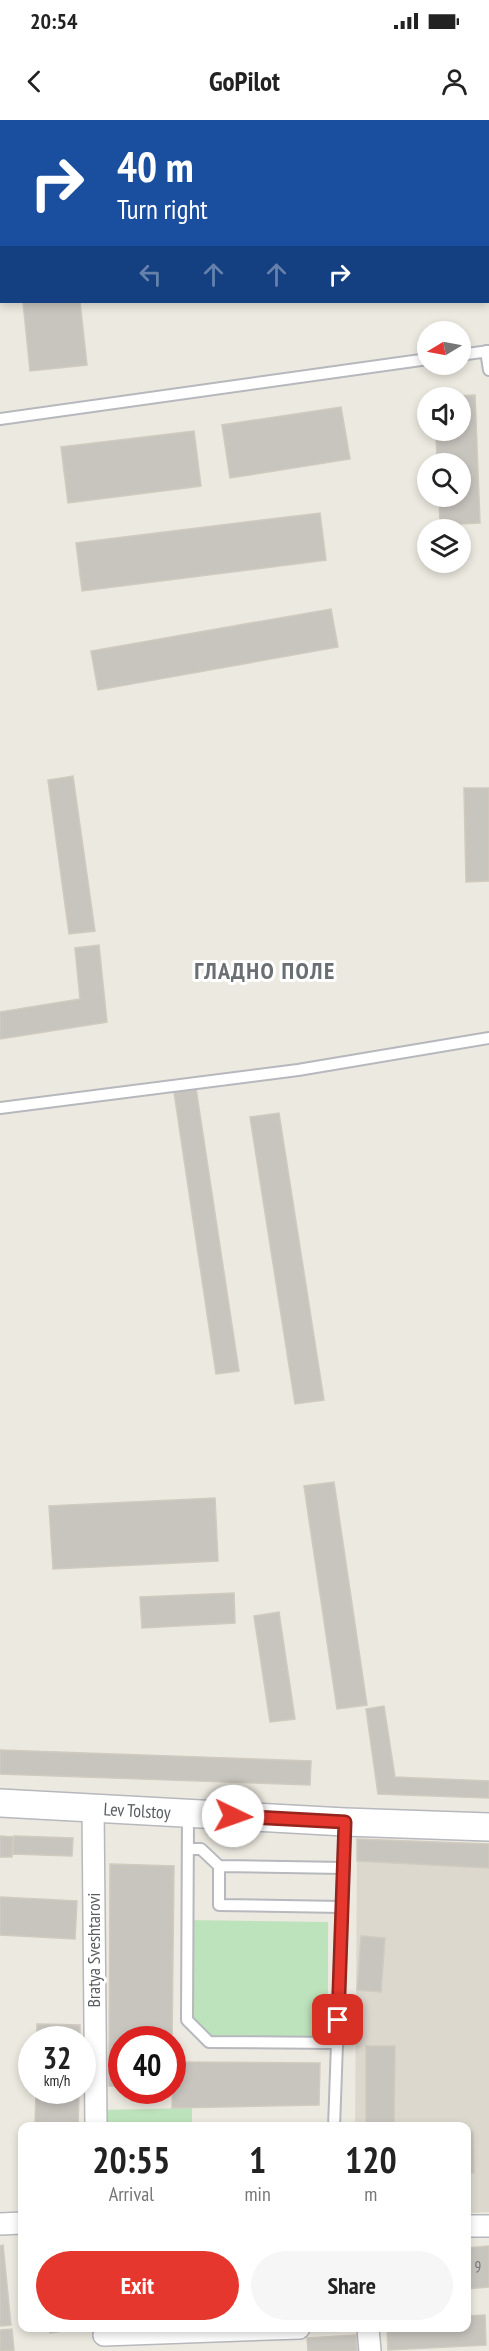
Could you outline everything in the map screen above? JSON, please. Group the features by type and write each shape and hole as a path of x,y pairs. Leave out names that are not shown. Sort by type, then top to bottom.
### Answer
{"street":[{"name":"Lev Tolstoy","path":"0,1803 345,1822 489,1827"},
{"name":"Bratya Sveshtarovi","path":"93,1808 96,2122"},
{"path":"0,2224 18,2223"},
{"path":"471,2226 489,2226"},
{"path":"104,2338 221,2332"},
{"path":"368,2332 370,2351"}],"lane":[{"path":"471,353 488,351 489,370"},
{"path":"0,420 417,361"},
{"path":"0,1108 298,1070 489,1038"},
{"path":"188,1813 187,2020 209,2042 338,2043"},
{"path":"334,2122 345,1822"},
{"path":"188,1849 201,1849 219,1866 344,1868"},
{"path":"219,1866 219,1905 342,1907"}],"shaded area":[{"path":"357,1861 489,1868 489,2212 471,2213 471,2122 355,2122"}],"green space":[{"path":"188,1920 328,1922 328,2042 209,2042 187,2020"},
{"path":"192,2108 192,2122 101,2122 101,2110"}],"building":[{"path":"23,303 80,303 87,365 30,371"},
{"path":"471,395 475,395 480,523 471,523 471,519 440,519 439,507 471,507 471,453 437,453 436,441 471,441"},
{"path":"341,407 350,459 230,478 222,425"},
{"path":"194,431 201,486 68,503 61,447"},
{"path":"320,513 326,560 82,591 76,543"},
{"path":"331,609 338,647 98,690 91,651"},
{"path":"73,776 95,931 69,934 48,780"},
{"path":"464,788 489,788 489,881 466,882"},
{"path":"99,945 107,1022 0,1039 0,1012 80,999 75,948"},
{"path":"196,1088 239,1371 216,1374 174,1092"},
{"path":"279,1113 324,1400 295,1404 250,1117"},
{"path":"334,1482 367,1705 337,1709 304,1486"},
{"path":"215,1498 218,1561 53,1569 49,1506"},
{"path":"234,1593 235,1623 142,1628 140,1597"},
{"path":"279,1612 295,1719 270,1722 254,1616"},
{"path":"384,1706 395,1777 489,1781 489,1798 378,1794 366,1709"},
{"path":"0,1750 311,1761 310,1785 0,1774"},
{"path":"0,1836 13,1837 12,1857 0,1857"},
{"path":"14,1836 73,1838 72,1856 13,1854"},
{"path":"357,1839 489,1844 489,1868 357,1861"},
{"path":"110,1864 174,1866 172,2026 109,2026"},
{"path":"0,1897 77,1901 75,1939 0,1935"},
{"path":"361,1936 385,1938 381,1992 357,1990"},
{"path":"37,2024 80,2025 80,2026 37,2026"},
{"path":"366,2046 395,2046 394,2122 366,2122"},
{"path":"186,2062 320,2063 319,2105 172,2108 172,2104 186,2104"},
{"path":"36,2104 79,2104 78,2122 35,2122"},
{"path":"471,2132 473,2132 474,2173 471,2173"},
{"path":"3,2245 11,2325 0,2326 0,2246"},
{"path":"489,2246 489,2287 471,2289 471,2248"},
{"path":"485,2315 486,2345 388,2350 387,2332 471,2332 471,2316"},
{"path":"12,2329 14,2351 0,2351 0,2330"},
{"path":"356,2335 357,2351 308,2351 307,2338"}],"district":[{"name":"ГЛАДНО ПОЛЕ","path":"265,971"}],"route":[{"path":"233,1816 345,1822 338,2020"}]}
